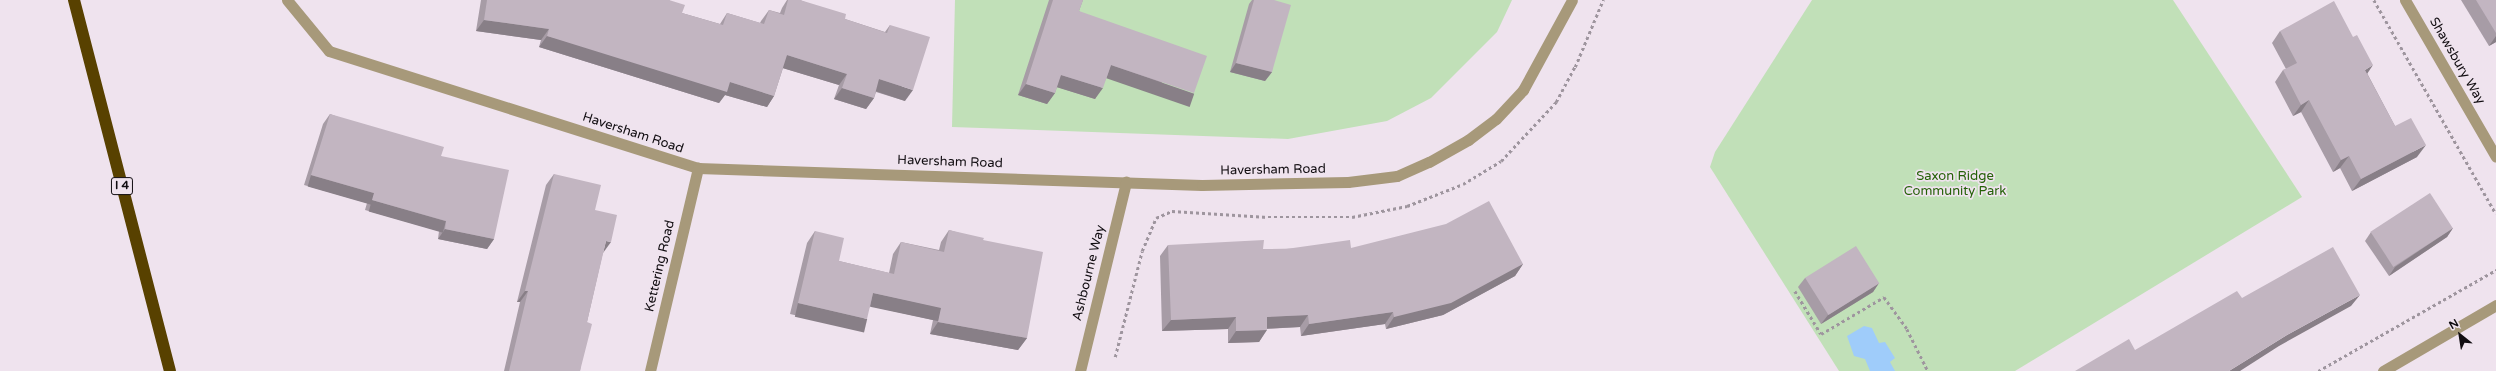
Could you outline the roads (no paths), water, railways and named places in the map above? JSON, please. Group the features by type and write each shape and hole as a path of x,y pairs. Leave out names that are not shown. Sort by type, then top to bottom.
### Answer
{"highway":[{"name":"I 4","path":"74,0 170,371"}],"street":[{"name":"Haversham Road","path":"287,0 329,51 698,168 1202,185 1340,182 1397,176 1468,140 1496,119 1523,90 1572,0"},
{"name":"Shawsbury Way","path":"2405,0 2496,157"},
{"name":"Kettering Road","path":"650,371 698,168"},
{"name":"Ashbourne Way","path":"1080,371 1126,182"},
{"path":"2383,371 2496,305"}],"water":[{"path":"1864,326 1872,328 1879,343 1885,342 1895,358 1890,362 1895,371 1870,371 1865,359 1854,356 1847,336"}],"park label":[{"name":"Saxon Ridge Community Park","path":"1955,184"}]}
